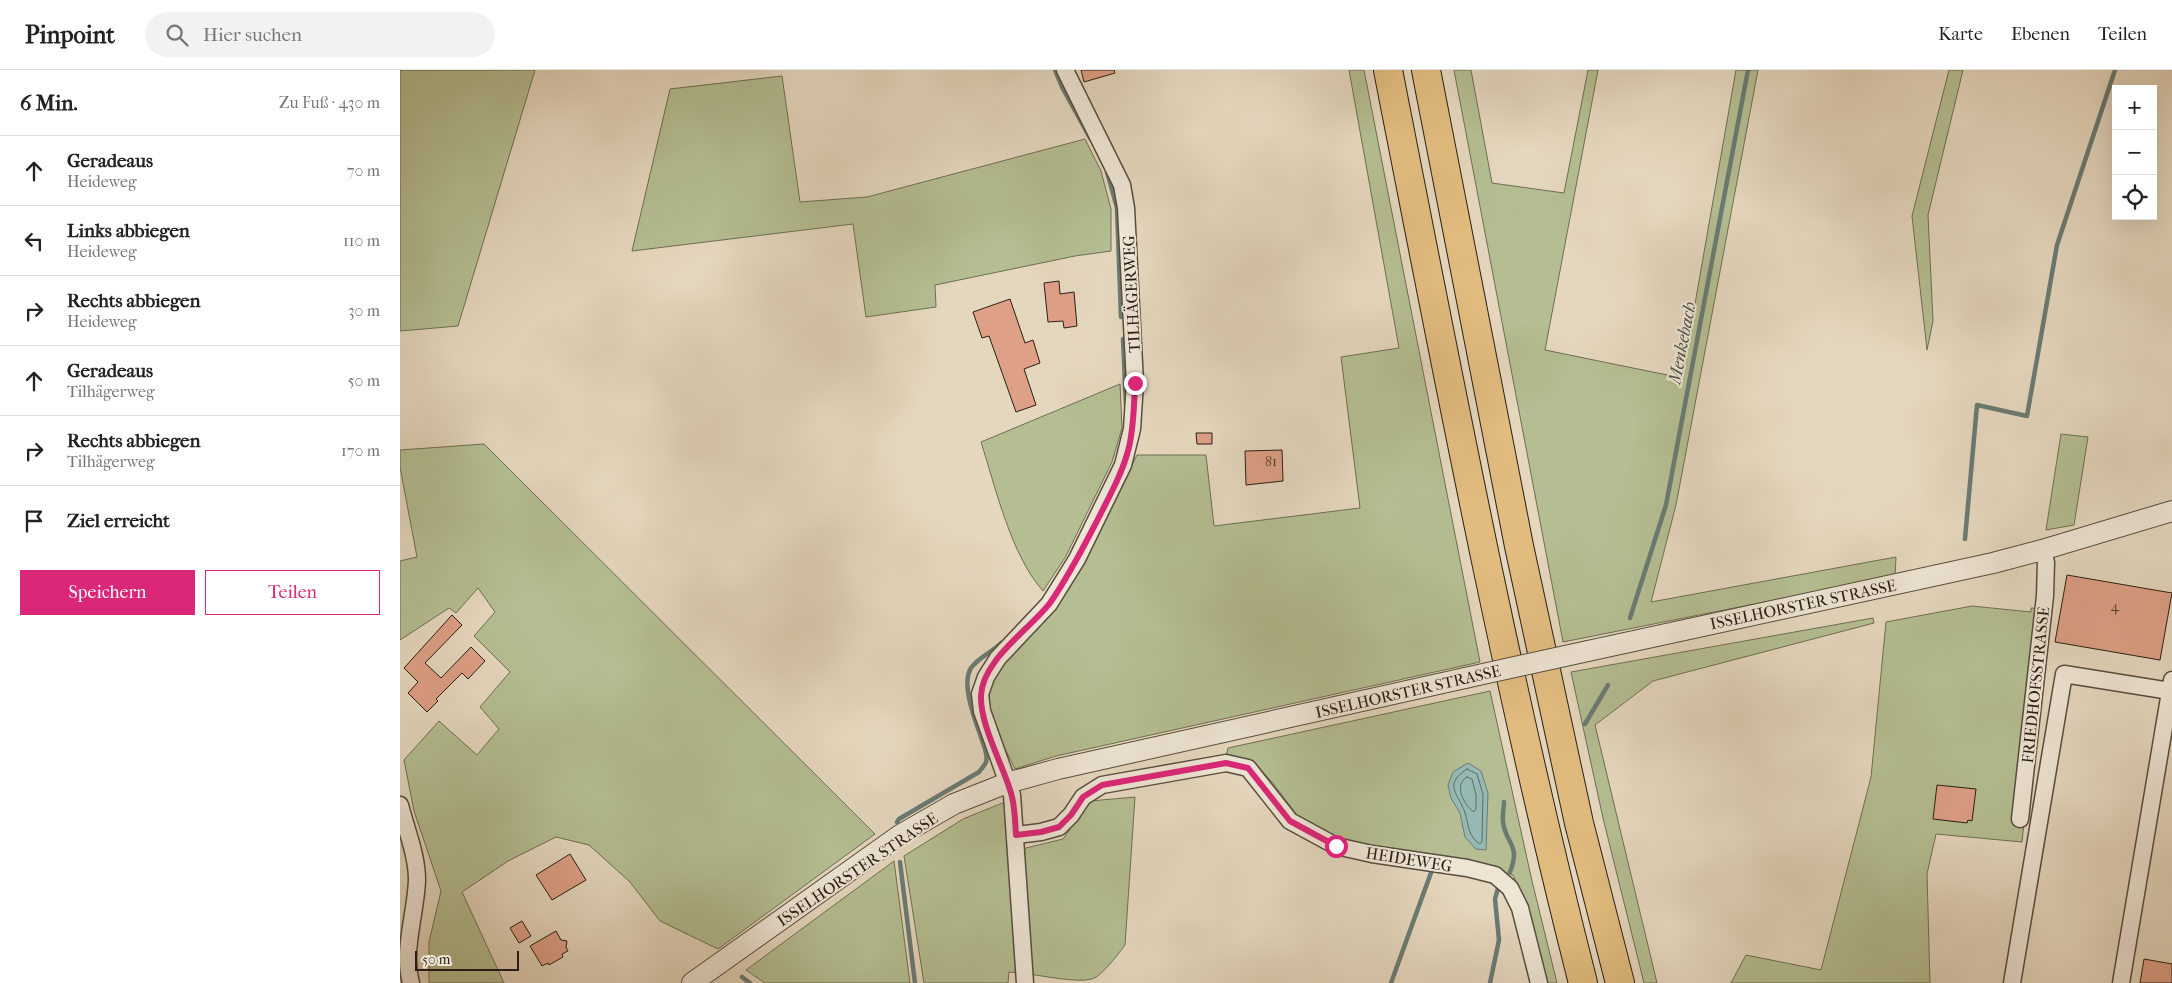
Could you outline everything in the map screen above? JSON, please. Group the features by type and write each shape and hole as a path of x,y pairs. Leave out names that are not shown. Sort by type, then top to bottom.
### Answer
{"highway":[{"path":"1388,70 1486,564 1544,834 1583,983"},
{"path":"1426,70 1519,546 1579,823 1620,983"}],"street":[{"name":"TILHÄGERWEG","path":"1008,783 982,711 980,694 986,677 998,658 1049,604 1077,559 1124,465 1132,429 1135,383 1126,208 1123,193 1112,163 1065,70"},
{"name":"ISSELHORSTER STRASSE","path":"692,983 900,835 954,804 1008,783 1115,756 1993,563 2172,511"},
{"name":"FRIEDHOFSSTRASSE","path":"2020,819 2045,596 2046,562 2042,550"},
{"path":"2012,983 2064,674 2171,686 2121,983"},
{"name":"HEIDEWEG","path":"1016,835 1041,832 1059,827 1071,815 1083,797 1102,785 1226,763 1248,768 1290,821 1336,846 1372,854 1467,868 1495,875 1510,888 1520,908 1539,983"},
{"path":"1008,783 1012,795 1016,835 1026,983"},
{"path":"400,805 414,857 417,879 409,950 411,983"}],"green space":[{"path":"400,70 535,70 458,326 400,331"},
{"path":"1349,70 1364,70 1480,662 1056,756 1015,769 999,735 992,714 989,691 991,678 1111,508 1137,455 1206,455 1214,526 1360,508 1341,357 1399,348"},
{"path":"1454,70 1471,70 1492,183 1564,193 1588,70 1598,70 1545,350 1682,378 1736,70 1758,70 1676,505 1651,602 1896,557 1895,576 1563,642"},
{"path":"1949,70 1963,70 1928,215 1933,321 1927,350 1912,216"},
{"path":"782,76 800,202 867,197 1085,139 1101,171 1111,209 1111,251 1075,256 935,285 936,307 866,317 853,224 632,251 670,89"},
{"path":"1120,384 1122,428 1112,462 1066,556 1043,591 1022,559 1013,540 981,442"},
{"path":"2061,434 2088,437 2074,525 2046,530"},
{"path":"484,444 875,834 718,949 660,921 630,882 589,845 556,837 508,861 462,892 504,983 429,983 429,942 441,891 414,811 404,760 439,721 477,755 499,729 480,707 510,672 474,636 495,612 478,588 456,613 449,608 400,640 400,561 417,557 400,467 400,450"},
{"path":"1972,606 2031,612 2031,608 2047,609 2022,842 1936,834 1927,874 1930,983 1731,983 1746,955 1821,970 1871,777 1886,622"},
{"path":"1873,618 1874,623 1653,681 1595,725 1657,983 1644,983 1603,818 1571,672"},
{"path":"1490,691 1532,881 1557,983 1544,983 1527,909 1513,875 1337,839 1297,815 1254,762 1226,757 1228,748"},
{"path":"1135,797 1125,945 1105,969 1092,979 1070,980 1028,974 1022,849 1063,839 1090,801"},
{"path":"1005,802 1018,973 1009,972 1008,983 924,983 904,856 963,819"},
{"path":"894,861 910,983 765,983 746,970"}],"water":[{"path":"1468,763 1481,771 1488,793 1486,850 1476,849 1465,837 1460,813 1451,798 1448,785 1453,772"}],"building":[{"path":"1081,70 1114,70 1115,73 1084,82"},
{"path":"1059,281 1060,294 1074,292 1077,326 1064,328 1063,321 1048,322 1044,283"},
{"path":"1010,299 1025,343 1033,340 1040,363 1024,369 1036,405 1016,412 989,336 982,338 973,312"},
{"path":"1196,433 1212,433 1212,444 1197,444"},
{"path":"1282,450 1283,481 1246,485 1245,451"},
{"path":"2067,575 2172,593 2160,660 2055,642"},
{"path":"452,615 462,625 425,663 441,678 471,647 485,661 468,679 462,673 436,699 438,701 427,712 408,693 418,682 404,668"},
{"path":"1937,785 1976,789 1972,821 1968,820 1967,823 1933,819"},
{"path":"570,854 586,880 552,900 536,875"},
{"path":"522,921 531,936 519,943 510,928"},
{"path":"556,931 561,940 567,941 566,947 568,951 562,954 563,957 549,965 548,963 542,966 530,946"},
{"path":"2144,959 2172,964 2172,983 2140,983"}],"waterway":[{"path":"1055,70 1062,87 1090,138"},
{"name":"Menkebach","path":"1630,618 1666,505 1748,70"},
{"path":"1965,539 1977,405 2027,416 2057,245 2115,70"},
{"path":"1107,172 1117,208 1121,317"},
{"path":"1123,339 1126,405"},
{"path":"897,822 899,819 979,772 985,763 986,752 968,695 968,676 974,664 1001,643"},
{"name":"Menkebach","path":"1585,724 1608,685"},
{"name":"Menkebach","path":"1504,802 1503,822 1514,856 1510,872"},
{"path":"900,862 915,983"},
{"path":"1391,983 1432,870"},
{"name":"Menkebach","path":"1490,983 1499,940 1495,899 1498,888"},
{"path":"742,977 750,983"}],"route":[{"path":"1135,383 1132,429 1124,465 1105,505 1077,559 1049,604 998,658 986,677 980,694 982,711 1012,795 1016,835 1041,832 1059,827 1071,815 1083,797 1102,785 1226,763 1248,768 1290,821 1336,846"}]}
